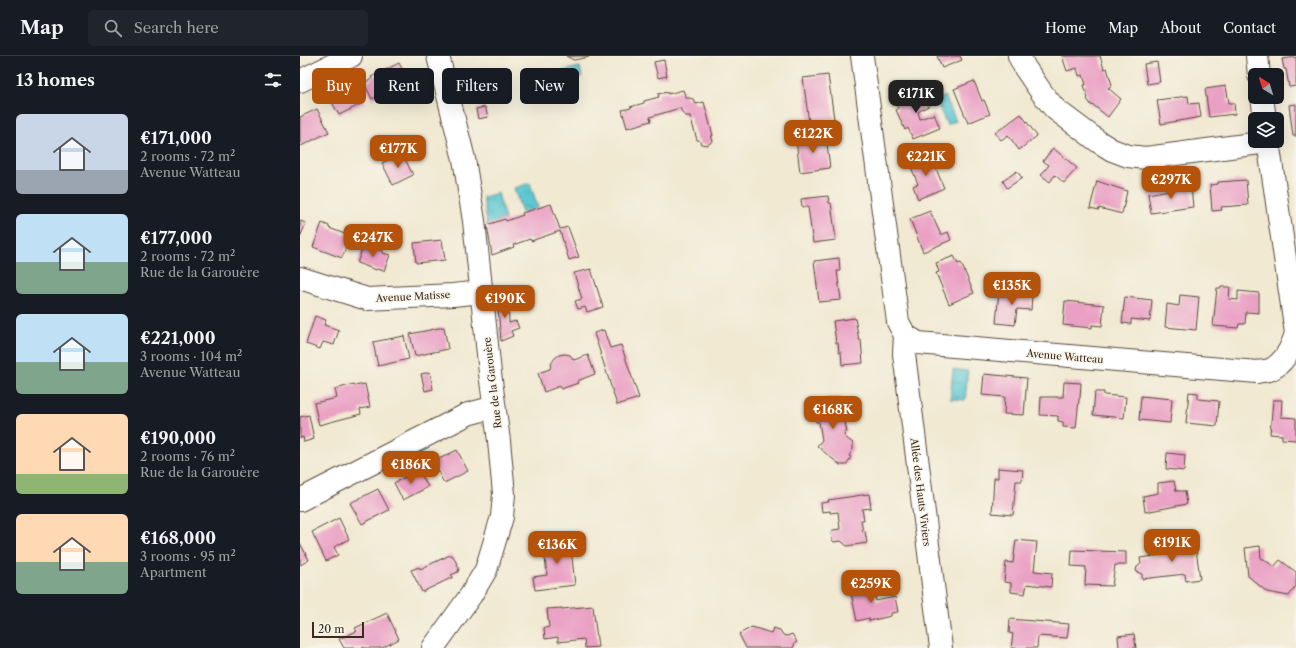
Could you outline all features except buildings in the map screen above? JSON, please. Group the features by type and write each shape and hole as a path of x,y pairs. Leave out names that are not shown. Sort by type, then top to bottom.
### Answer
{"street":[{"path":"300,81 351,56"},
{"name":"Rue de la Garouère","path":"433,648 471,595 486,570 502,517 504,494 474,220 464,159 438,56"},
{"path":"862,56 898,322 905,335"},
{"path":"1019,56 1042,94 1055,109 1112,150 1128,156 1146,158 1248,144"},
{"path":"1257,56 1258,68"},
{"name":"Avenue Watteau","path":"905,335 918,343 1257,372 1272,369 1291,349 1296,333 1269,148"},
{"name":"Avenue Matisse","path":"300,278 366,299 453,295 482,292"},
{"name":"Allée des Hauts Viviers","path":"905,335 904,354 941,648"},
{"path":"300,500 468,414 494,407"}],"water":[{"path":"580,67 582,77 579,78 579,68 576,68"},
{"path":"945,96 956,121 947,125 936,101"},
{"path":"530,183 538,208 522,213 514,188"},
{"path":"498,193 505,219 487,225 483,197"},
{"path":"953,369 968,371 965,400 950,399"}]}
